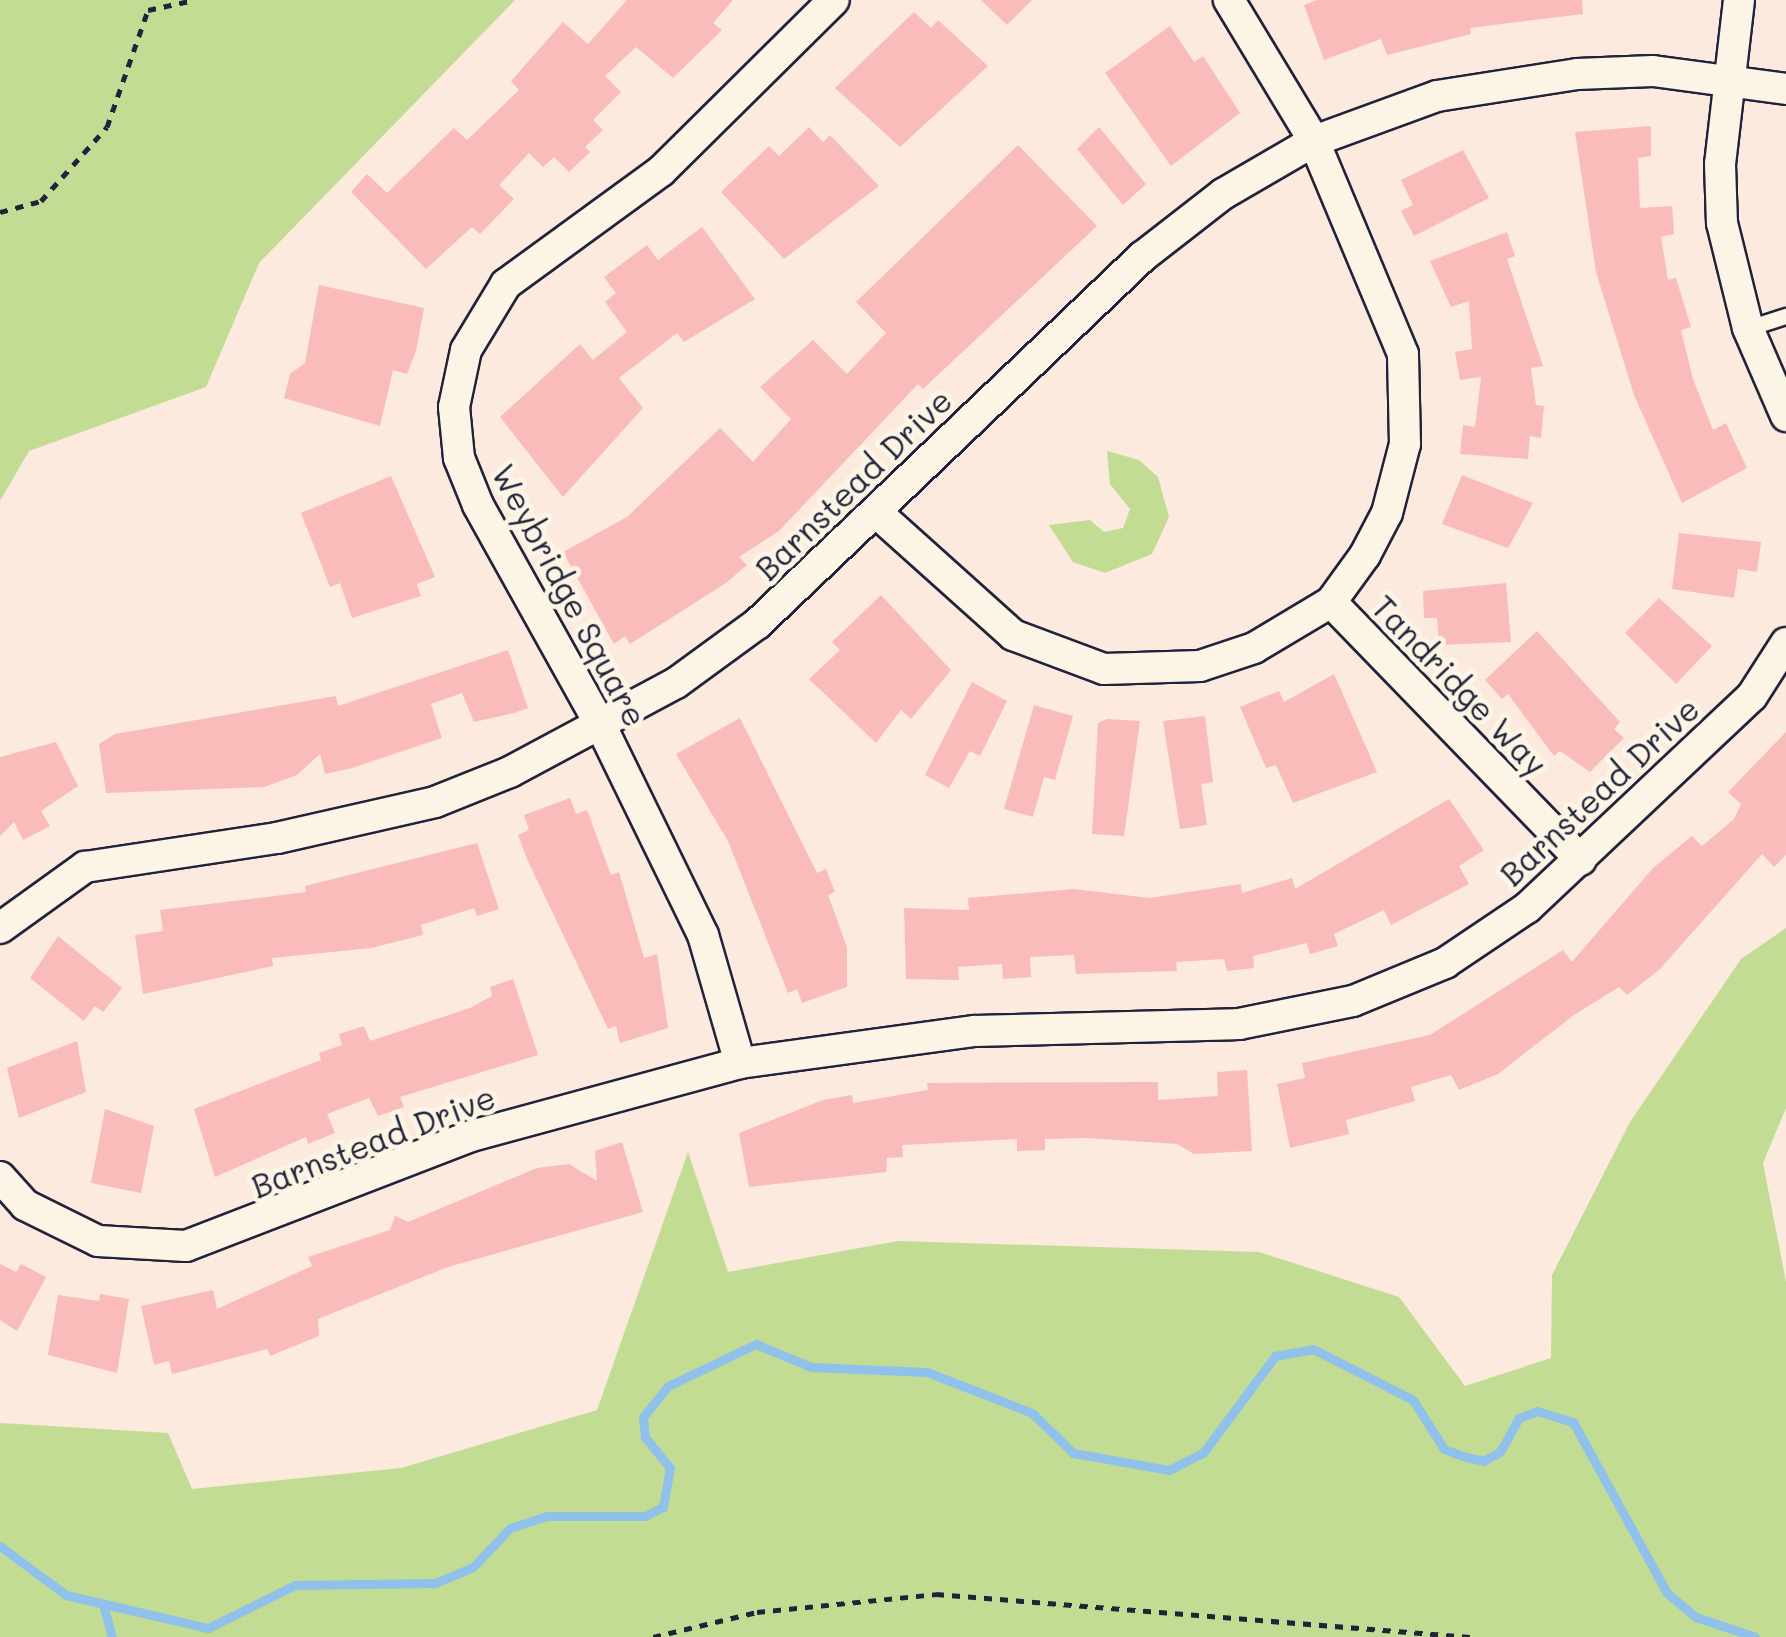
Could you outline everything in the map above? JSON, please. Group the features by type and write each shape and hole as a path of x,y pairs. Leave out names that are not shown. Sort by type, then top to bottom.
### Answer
{"street":[{"name":"Weybridge Square","path":"740,1063 704,935 601,726 458,458 454,407 466,350 506,284 660,171 834,0"},
{"path":"876,512 1014,635 1104,669 1200,666 1254,648 1331,602 1388,513 1408,406 1390,312 1314,141 1229,0"},
{"path":"1738,0 1728,77 1722,223 1748,328 1786,416"},
{"name":"Barnstead Drive","path":"0,928 85,867 296,834 435,802 601,726 757,624 1142,257 1223,194 1314,141 1437,96 1503,82 1653,71 1728,77 1786,89"},
{"name":"Tandridge Way","path":"1331,602 1581,860"},
{"name":"Barnstead Drive","path":"0,1178 26,1204 98,1242 186,1246 471,1136 740,1063 975,1031 1239,1024 1297,1015 1445,963 1581,860 1752,696 1786,642"}],"lane":[{"path":"1748,328 1786,316"}],"path":[{"path":"0,212 41,201 107,127 148,10 194,0"},
{"path":"653,1637 757,1612 936,1594 1470,1637"}],"green space":[{"path":"0,0 515,0 259,263 206,387 29,451 0,501"},
{"path":"1107,451 1139,460 1158,477 1169,517 1152,554 1105,573 1073,562 1049,525 1090,520 1104,532 1123,528 1130,509 1110,484"},
{"path":"1786,928 1786,1108 1763,1163 1786,1282 1786,1637 0,1637 0,1423 168,1433 192,1489 401,1468 597,1410 688,1152 728,1272 898,1241 1259,1252 1399,1297 1465,1386 1551,1358 1552,1275 1630,1122 1741,959"}],"building":[{"path":"627,0 733,0 713,23 722,30 673,78 636,47 605,76 621,92 593,120 603,130 585,147 590,152 569,172 554,157 543,167 529,153 499,185 514,199 480,234 472,227 426,269 351,192 367,174 387,193 454,128 467,140 519,90 511,81 563,22 588,44"},
{"path":"981,0 1032,0 1007,25"},
{"path":"1317,0 1582,0 1583,14 1470,28 1471,34 1387,55 1381,39 1324,60 1304,5"},
{"path":"914,12 931,28 938,20 988,66 900,147 835,88"},
{"path":"1170,26 1194,62 1203,56 1240,113 1171,166 1105,73"},
{"path":"1651,126 1651,156 1638,158 1640,208 1672,206 1674,234 1661,237 1668,280 1676,278 1691,327 1681,330 1693,379 1713,430 1726,423 1747,468 1682,503 1634,395 1596,272 1575,132"},
{"path":"809,127 823,142 830,135 879,186 784,259 721,192 769,146 779,156"},
{"path":"1099,127 1146,184 1123,205 1077,149"},
{"path":"1018,145 1097,226 923,389 918,384 779,531 739,557 747,565 726,583 630,644 625,636 614,644 563,552 627,517 720,428 753,462 791,419 760,387 813,340 847,374 886,333 856,302"},
{"path":"1463,150 1489,198 1414,236 1401,211 1413,205 1401,180"},
{"path":"702,227 755,299 684,342 677,333 619,378 643,408 563,497 500,417 580,344 593,360 627,332 605,302 616,293 604,277 647,245 658,260"},
{"path":"1507,232 1515,256 1507,259 1543,366 1531,368 1536,405 1544,406 1541,438 1530,436 1528,459 1460,454 1463,425 1475,427 1481,377 1460,380 1455,352 1472,349 1469,301 1451,307 1430,261"},
{"path":"319,285 424,308 416,351 407,374 393,370 380,426 284,398 290,374 305,363"},
{"path":"1462,475 1533,503 1508,548 1442,524"},
{"path":"391,476 435,577 417,584 421,596 352,618 340,583 330,587 301,513"},
{"path":"1679,533 1761,542 1757,572 1738,569 1734,598 1672,589"},
{"path":"1506,583 1511,642 1439,645 1437,618 1424,618 1423,591"},
{"path":"881,595 951,670 911,719 901,710 876,743 809,679 840,650 832,642"},
{"path":"1659,598 1712,646 1676,684 1625,633"},
{"path":"1537,631 1620,722 1614,729 1624,738 1590,772 1560,751 1554,756 1508,694 1502,699 1485,680"},
{"path":"508,650 528,708 514,713 474,722 462,693 431,704 442,738 352,768 325,774 320,754 297,775 264,787 106,793 99,744 115,734 336,696 338,706"},
{"path":"1334,674 1377,772 1293,803 1276,765 1266,768 1240,707 1279,691 1284,702"},
{"path":"972,682 1007,701 980,756 970,751 949,788 925,775"},
{"path":"1034,705 1073,716 1055,780 1044,777 1033,817 1004,809"},
{"path":"1205,716 1213,782 1201,784 1207,825 1180,829 1163,721"},
{"path":"740,718 817,873 826,869 835,892 828,895 847,947 847,987 802,1003 797,989 788,993 728,841 676,754"},
{"path":"1107,719 1140,721 1124,836 1092,834 1098,723"},
{"path":"1786,732 1786,855 1774,867 1762,854 1660,969 1627,995 1619,987 1574,1015 1498,1074 1459,1090 1451,1075 1411,1087 1415,1101 1346,1120 1349,1134 1290,1148 1277,1084 1305,1078 1302,1063 1430,1035 1563,950 1572,962 1653,868 1692,836 1702,846 1734,819 1741,804 1728,792"},
{"path":"56,742 78,786 41,811 50,826 23,840 14,822 0,836 0,757"},
{"path":"570,798 576,814 587,810 611,875 619,872 644,958 657,954 668,1028 620,1043 616,1026 608,1029 518,835 529,830 524,815"},
{"path":"1449,799 1484,850 1459,866 1469,884 1391,925 1384,910 1334,934 1338,946 1310,954 1307,943 1253,956 1254,968 1227,971 1224,959 1176,962 1177,971 1076,974 1074,955 1030,957 1031,977 1003,979 1002,964 958,967 959,980 906,979 904,908 969,910 968,898 1073,889 1150,898 1241,884 1242,893 1292,878 1295,889"},
{"path":"477,843 499,909 477,916 474,908 421,925 423,935 371,948 272,958 273,966 143,994 135,935 163,931 160,910 306,892 305,886"},
{"path":"58,936 122,988 103,1012 95,1006 84,1021 30,978"},
{"path":"513,979 538,1055 400,1097 404,1107 378,1116 369,1098 327,1114 335,1133 308,1144 306,1137 215,1177 194,1109 321,1060 319,1053 342,1045 339,1034 364,1026 370,1041 470,1008 492,996 490,987"},
{"path":"77,1041 86,1092 19,1118 7,1068"},
{"path":"1247,1070 1252,1151 1194,1154 1177,1144 1087,1138 1045,1139 1045,1150 1017,1151 1017,1139 902,1145 903,1157 887,1158 886,1172 749,1187 739,1133 823,1100 852,1095 853,1103 928,1090 927,1083 1158,1082 1158,1100 1218,1096 1217,1072"},
{"path":"105,1109 154,1126 141,1193 91,1183"},
{"path":"622,1142 643,1212 448,1267 318,1319 319,1336 270,1356 267,1349 172,1374 169,1361 154,1365 141,1306 213,1290 217,1309 312,1266 308,1257 390,1230 395,1216 408,1222 537,1168 569,1164 597,1181 595,1151"},
{"path":"0,1264 16,1272 21,1264 46,1277 17,1331 0,1320"},
{"path":"100,1294 129,1299 117,1373 48,1355 58,1295 99,1301"}],"waterway":[{"path":"0,1546 66,1595 208,1628 295,1585 435,1583 473,1567 510,1528 547,1516 645,1516 663,1507 670,1468 645,1437 643,1417 668,1386 756,1344 811,1367 927,1372 1032,1413 1073,1453 1169,1470 1203,1453 1275,1356 1313,1349 1413,1400 1444,1449 1462,1456 1483,1461 1500,1452 1519,1418 1537,1411 1573,1422 1667,1593 1696,1617 1755,1637"},
{"path":"103,1604 112,1637"}]}
